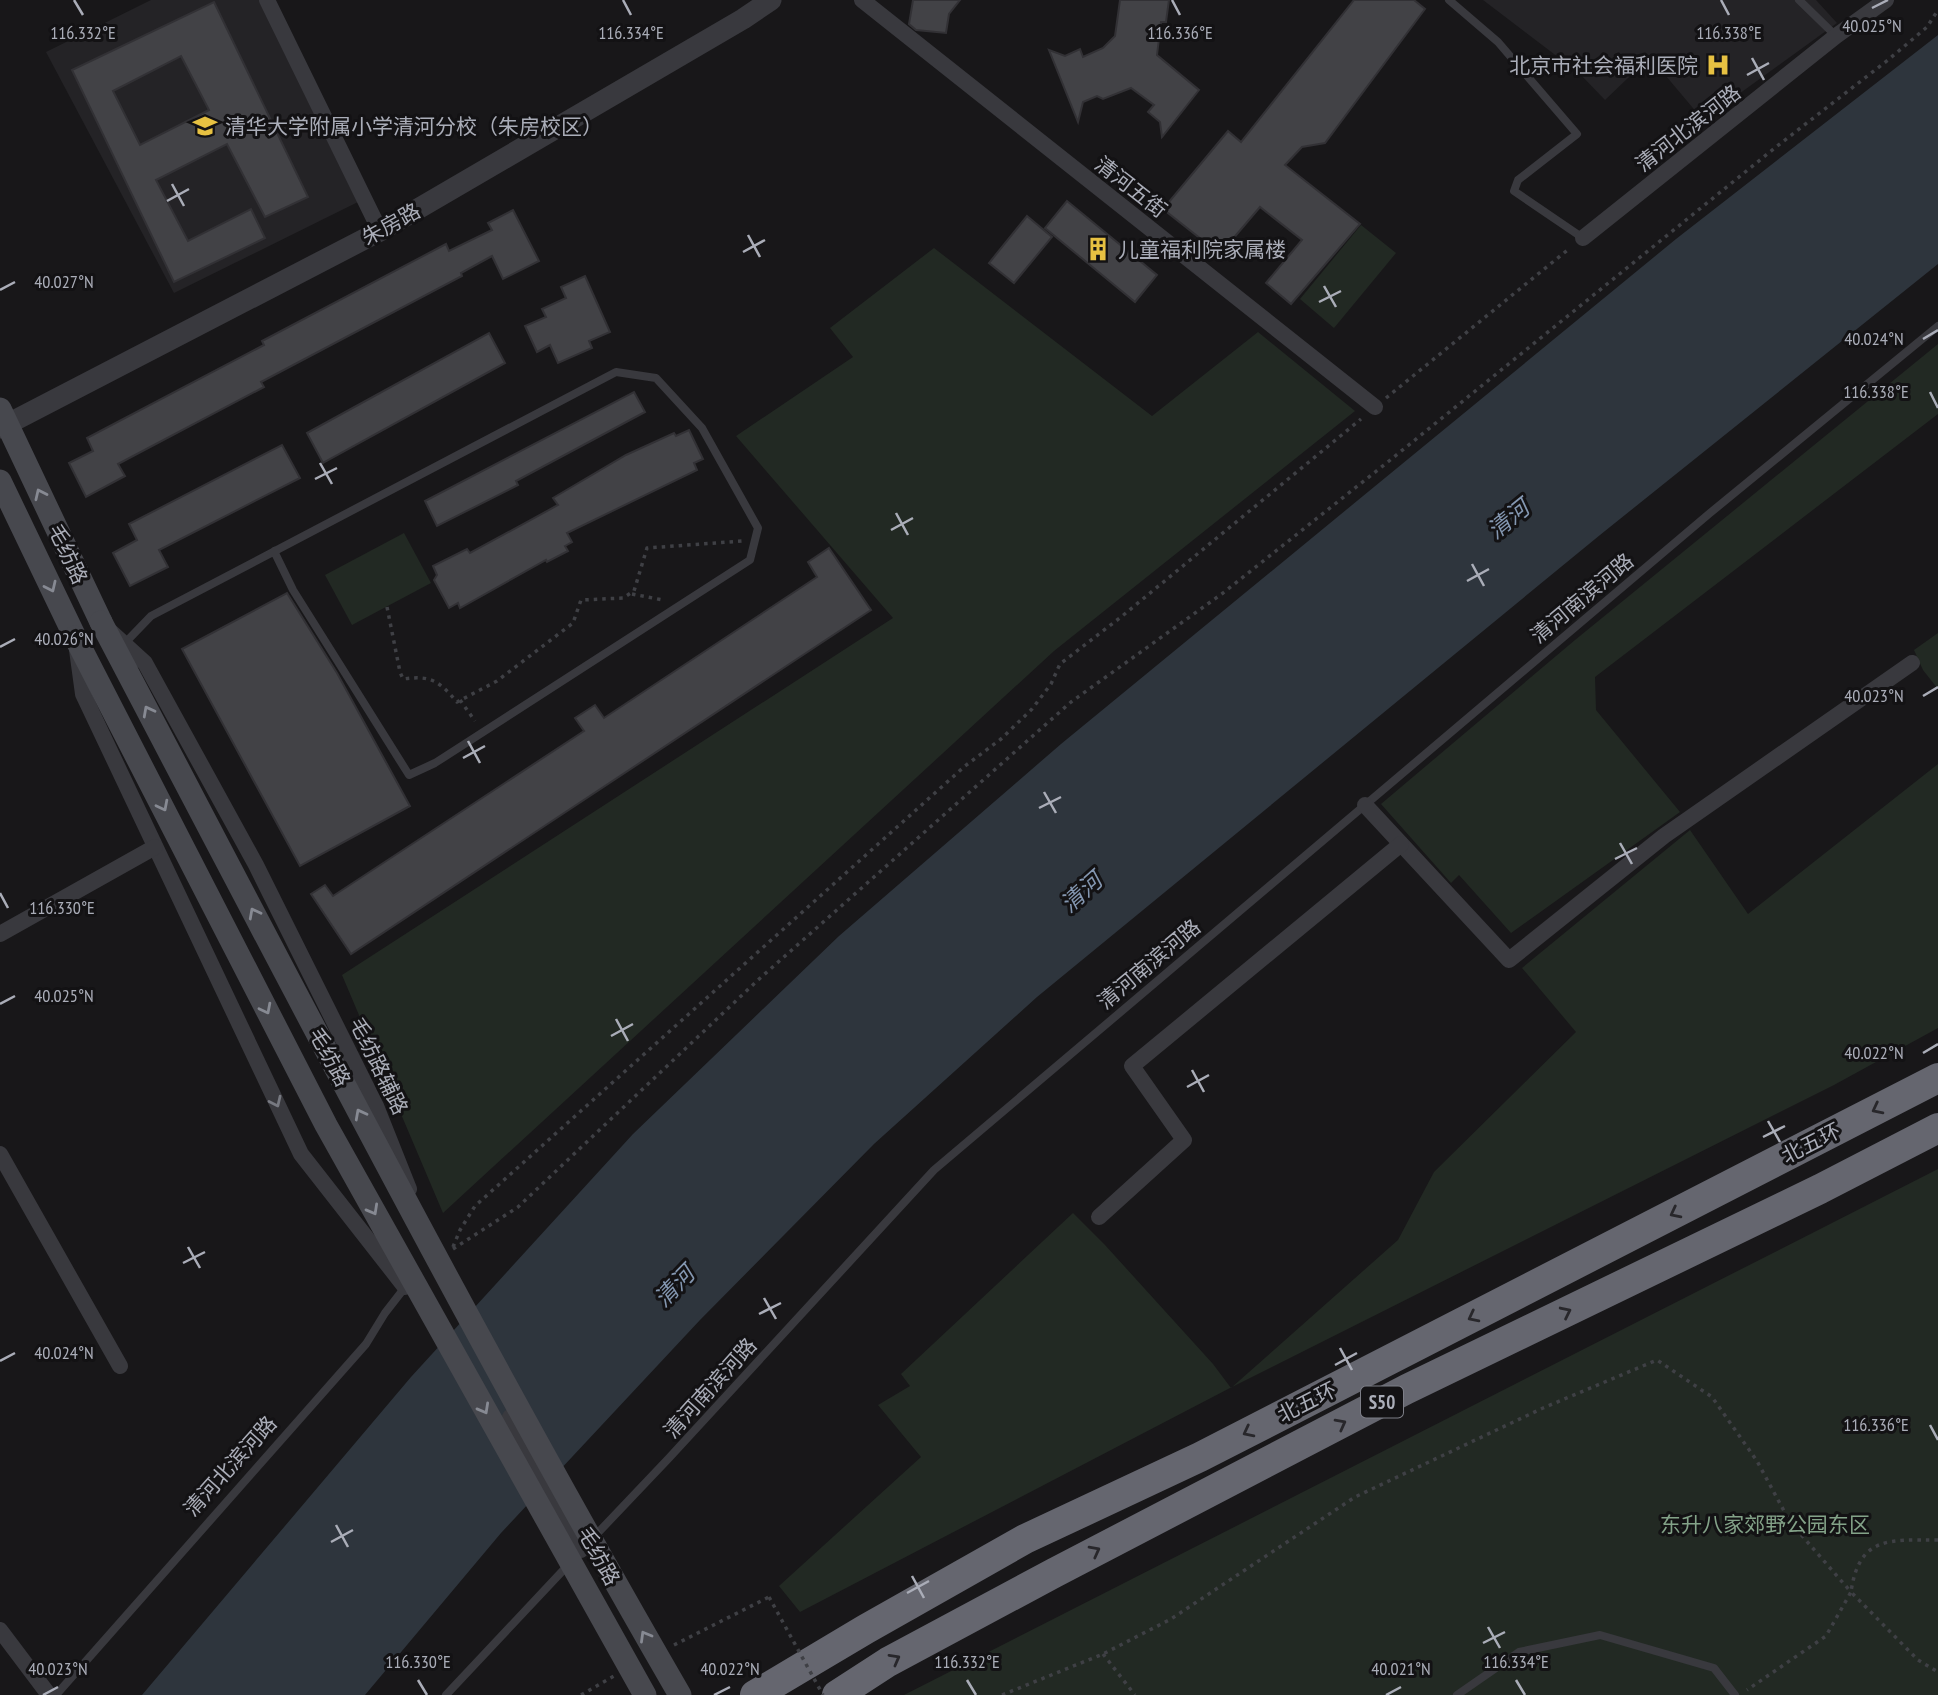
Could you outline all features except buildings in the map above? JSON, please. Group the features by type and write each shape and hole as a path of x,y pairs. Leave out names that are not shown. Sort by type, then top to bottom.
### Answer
{"highway":[{"name":"北五环","path":"755,1695 1026,1539 1200,1457 1938,1078"},
{"name":"北五环","path":"837,1695 888,1662 1407,1389 1938,1129"}],"main road":[{"name":"毛纺路","path":"2,420 100,622 439,1261 595,1549 680,1695"},
{"name":"毛纺路","path":"0,481 75,637 326,1125 645,1695"}],"street":[{"path":"268,0 380,231"},
{"name":"朱房路","path":"2,420 380,231 771,0"},
{"name":"清河五街","path":"862,0 1375,408"},
{"name":"清河北滨河路","path":"1583,238 1836,36 1886,0"},
{"name":"毛纺路辅路","path":"100,622 145,663 243,841 367,1087 398,1156 426,1267 439,1286 581,1550"},
{"path":"75,637 83,694 301,1154 405,1287"},
{"path":"1365,805 1509,960 1664,836 1912,663"},
{"path":"1099,1217 1184,1140 1132,1066 1402,844"},
{"path":"0,934 155,847"},
{"path":"0,1154 120,1366"},
{"path":"0,1630 49,1695"}],"lane":[{"path":"1448,0 1498,42 1577,134 1518,180 1514,191 1583,238"},
{"path":"1799,0 1836,36"},
{"name":"清河南滨河路","path":"446,1695 934,1170 1710,513 1938,326"},
{"path":"124,643 151,616 274,551 616,372 656,378 702,428 758,528 750,560 435,763 409,775 293,590 274,551"},
{"name":"清河北滨河路","path":"56,1695 366,1344 405,1287 426,1267"},
{"path":"1457,1695 1519,1652 1600,1635 1714,1668 1737,1695"}],"path":[{"path":"1583,238 1060,664 1051,684 1032,709 1001,739 965,766 475,1206 452,1249 519,1206 758,980 1071,702 1223,593 1389,461 1600,288 1888,60 1927,27 1938,10"},
{"path":"387,607 403,678 422,676 443,685 457,702 498,681 573,623 581,600 623,598 635,592 646,548 755,540"},
{"path":"630,594 683,603"},
{"path":"460,700 483,732"},
{"path":"1002,1695 1103,1654 1171,1619 1355,1497 1543,1408 1657,1360 1712,1397 1757,1461 1790,1522 1851,1592 1918,1660 1938,1672"},
{"path":"1737,1695 1826,1636 1851,1592 1854,1571 1862,1556 1879,1544 1900,1540 1938,1540"},
{"path":"705,1629 769,1597 823,1695"},
{"path":"1103,1654 1135,1695"}],"shaded area":[{"name":"清华大学附属小学清河分校（朱房校区）","path":"151,0 263,0 362,200 174,293 46,52"},
{"name":"北京市社会福利医院","path":"1483,0 1816,0 1837,23 1703,120 1650,57 1605,100 1579,73"}],"green space":[{"path":"1361,225 1396,253 1334,328 1300,299"},
{"path":"934,248 1152,416 1258,332 1355,411 1054,651 443,1213 342,975 893,618 736,436 853,357 830,328"},
{"path":"1938,344 1938,414 1595,677 1596,710 1680,812 1511,933 1459,875 1451,883 1381,804 1575,640"},
{"path":"404,533 431,583 352,625 325,575"},
{"path":"1938,633 1938,689 1923,670 1914,650"},
{"path":"1938,764 1938,1028 1834,1085 1232,1387 1398,1240 1434,1172 1576,1032 1522,968 1690,830 1748,914"},
{"name":"东升八家郊野公园东区","path":"1938,1169 1938,1695 904,1695"},
{"path":"1073,1213 1213,1364 1231,1388 800,1612 779,1586 921,1457 878,1405 910,1386 901,1374"}],"water":[{"name":"清河","path":"1938,35 1938,264 1600,535 1037,997 874,1144 700,1320 501,1533 365,1695 142,1695 411,1377 633,1134 839,936 1061,744 1676,239"}],"place":[{"name":"北京市社会福利医院","path":"1718,65"},
{"name":"清华大学附属小学清河分校（朱房校区）","path":"205,126"},
{"name":"儿童福利院家属楼","path":"1098,249"}]}
